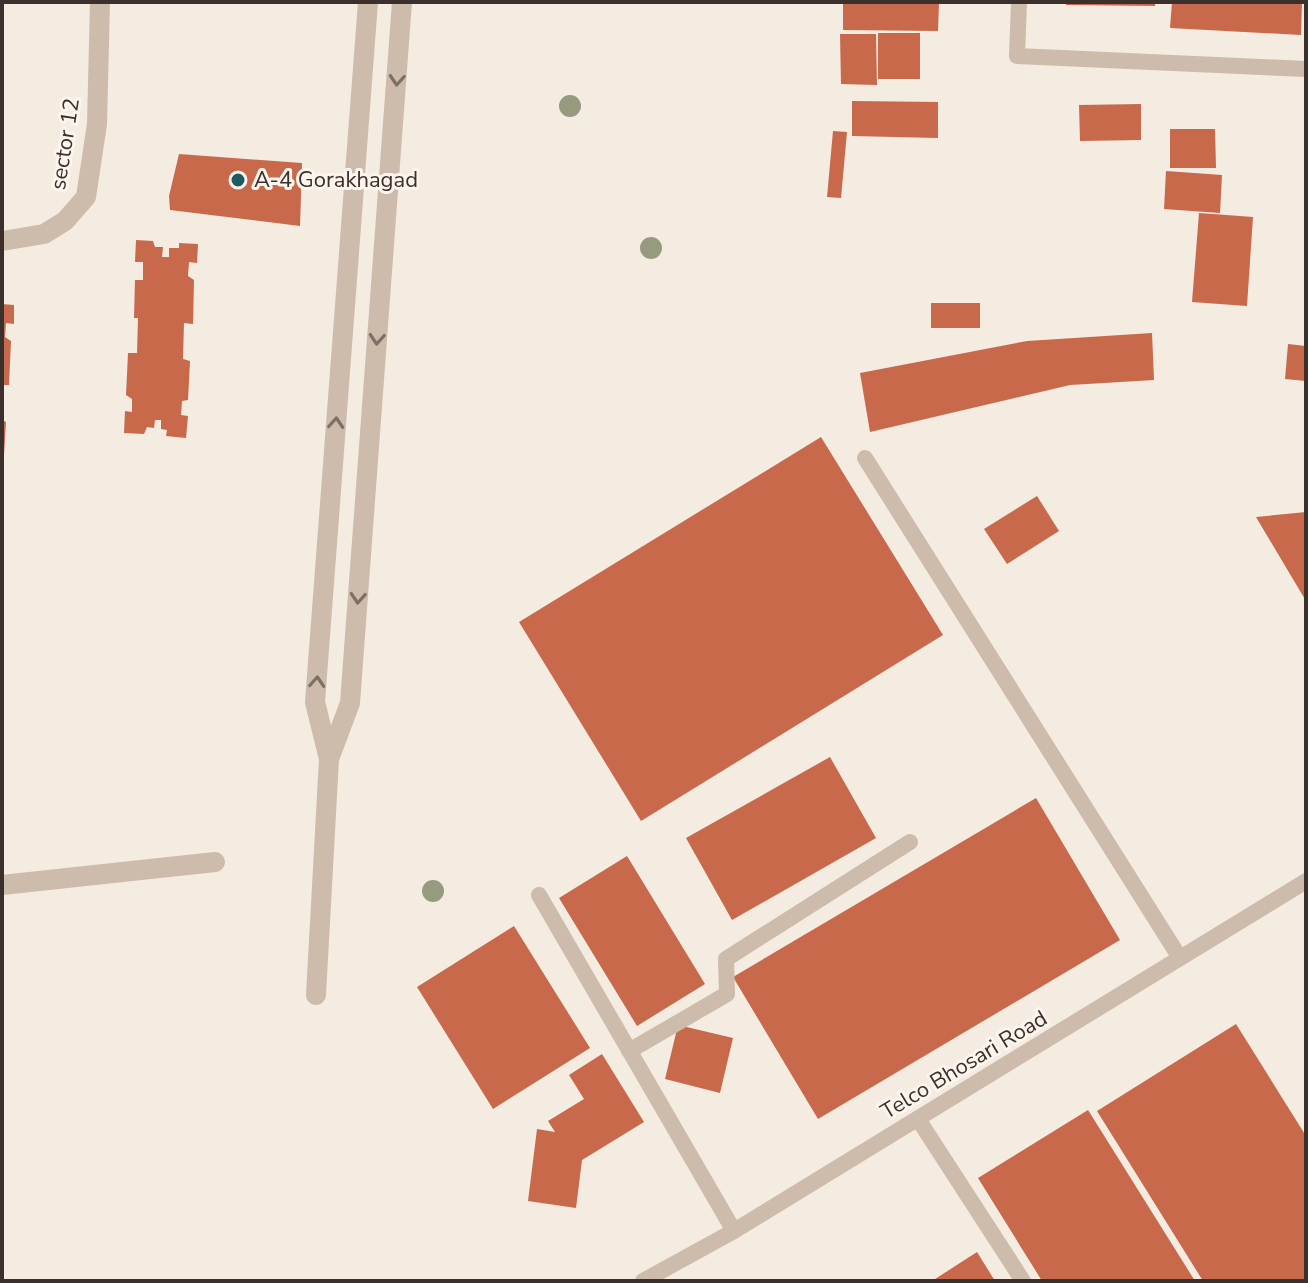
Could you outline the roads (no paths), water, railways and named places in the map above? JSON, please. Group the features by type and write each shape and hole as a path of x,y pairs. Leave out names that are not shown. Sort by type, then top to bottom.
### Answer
{"street":[{"name":"sector 12","path":"2,241 44,234 65,221 86,197 97,124 100,2"},
{"path":"316,995 329,759 315,702 368,2"},
{"path":"329,759 350,703 402,2"},
{"path":"2,885 215,862"}],"lane":[{"path":"1019,2 1017,56 1306,69"},
{"path":"865,458 1180,958"},
{"path":"629,1051 727,994 726,959 910,842"},
{"name":"Telco Bhosari Road","path":"643,1281 734,1231 1306,881"},
{"path":"539,895 734,1231"},
{"path":"918,1119 1023,1281"}],"place":[{"name":"A-4 Gorakhagad","path":"238,180"}]}
